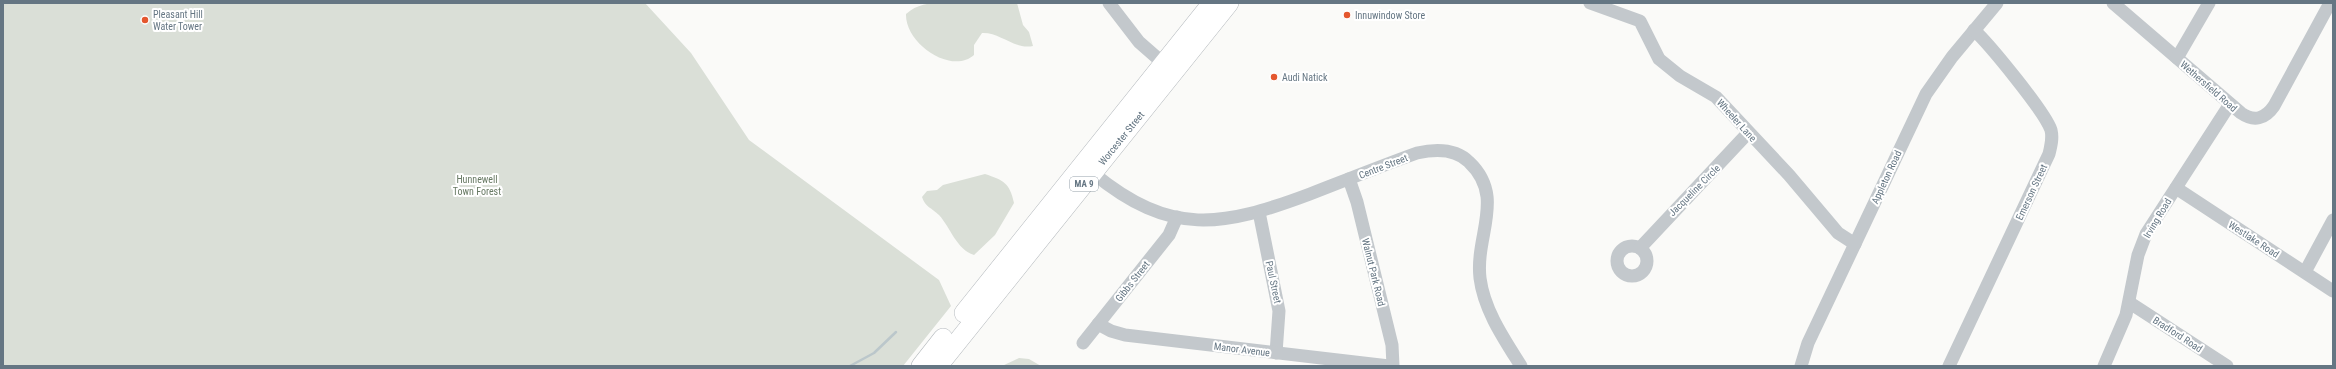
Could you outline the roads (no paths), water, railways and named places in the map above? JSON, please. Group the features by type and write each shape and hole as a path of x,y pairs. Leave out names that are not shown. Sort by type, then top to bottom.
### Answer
{"highway":[{"name":"Worcester Street","path":"921,366 1212,3"},
{"name":"Worcester Street","path":"938,366 1229,3"}],"street":[{"path":"1110,3 1139,42 1163,63"},
{"name":"Wheeler Lane","path":"1590,3 1640,21 1659,59 1680,76 1716,98 1789,175 1838,233 1855,244"},
{"name":"Appleton Road","path":"1801,366 1808,343 1926,94 1941,70 1997,3"},
{"name":"Wethersfield Road","path":"2113,3 2230,104 2251,119 2261,118 2274,106 2330,3"},
{"path":"2177,58 2209,3"},
{"name":"Emerson Street","path":"1950,366 2049,154 2052,138 2051,130 2042,114 1988,45 1974,30"},
{"name":"Irving Road","path":"2104,366 2121,328 2130,303 2142,244 2230,104"},
{"name":"Jacqueline Circle","path":"1640,248 1748,133"},
{"name":"Centre Street","path":"1093,173 1136,203 1177,217 1212,220 1259,212 1428,150 1447,151 1457,154 1474,166 1485,183 1488,201 1480,264 1482,288 1492,315 1520,366"},
{"name":"Walnut Park Road","path":"1348,179 1357,202 1388,330 1393,366"},
{"name":"Westlake Road","path":"2176,188 2333,291"},
{"name":"Paul Street","path":"1259,212 1280,311 1276,353"},
{"name":"Gibbs Street","path":"1083,343 1169,235 1177,217"},
{"path":"2304,272 2333,220"},
{"name":"Bradford Road","path":"2130,303 2227,366"},
{"name":"Manor Avenue","path":"1098,324 1125,335 1389,366"}],"waterway":[{"path":"850,366 874,353 896,332"}],"place":[{"name":"Innuwindow Store","path":"1347,15"},
{"name":"Pleasant Hill Water Tower","path":"145,20"},
{"name":"Audi Natick","path":"1274,77"}],"park label":[{"name":"Hunnewell Town Forest","path":"477,184"}]}
